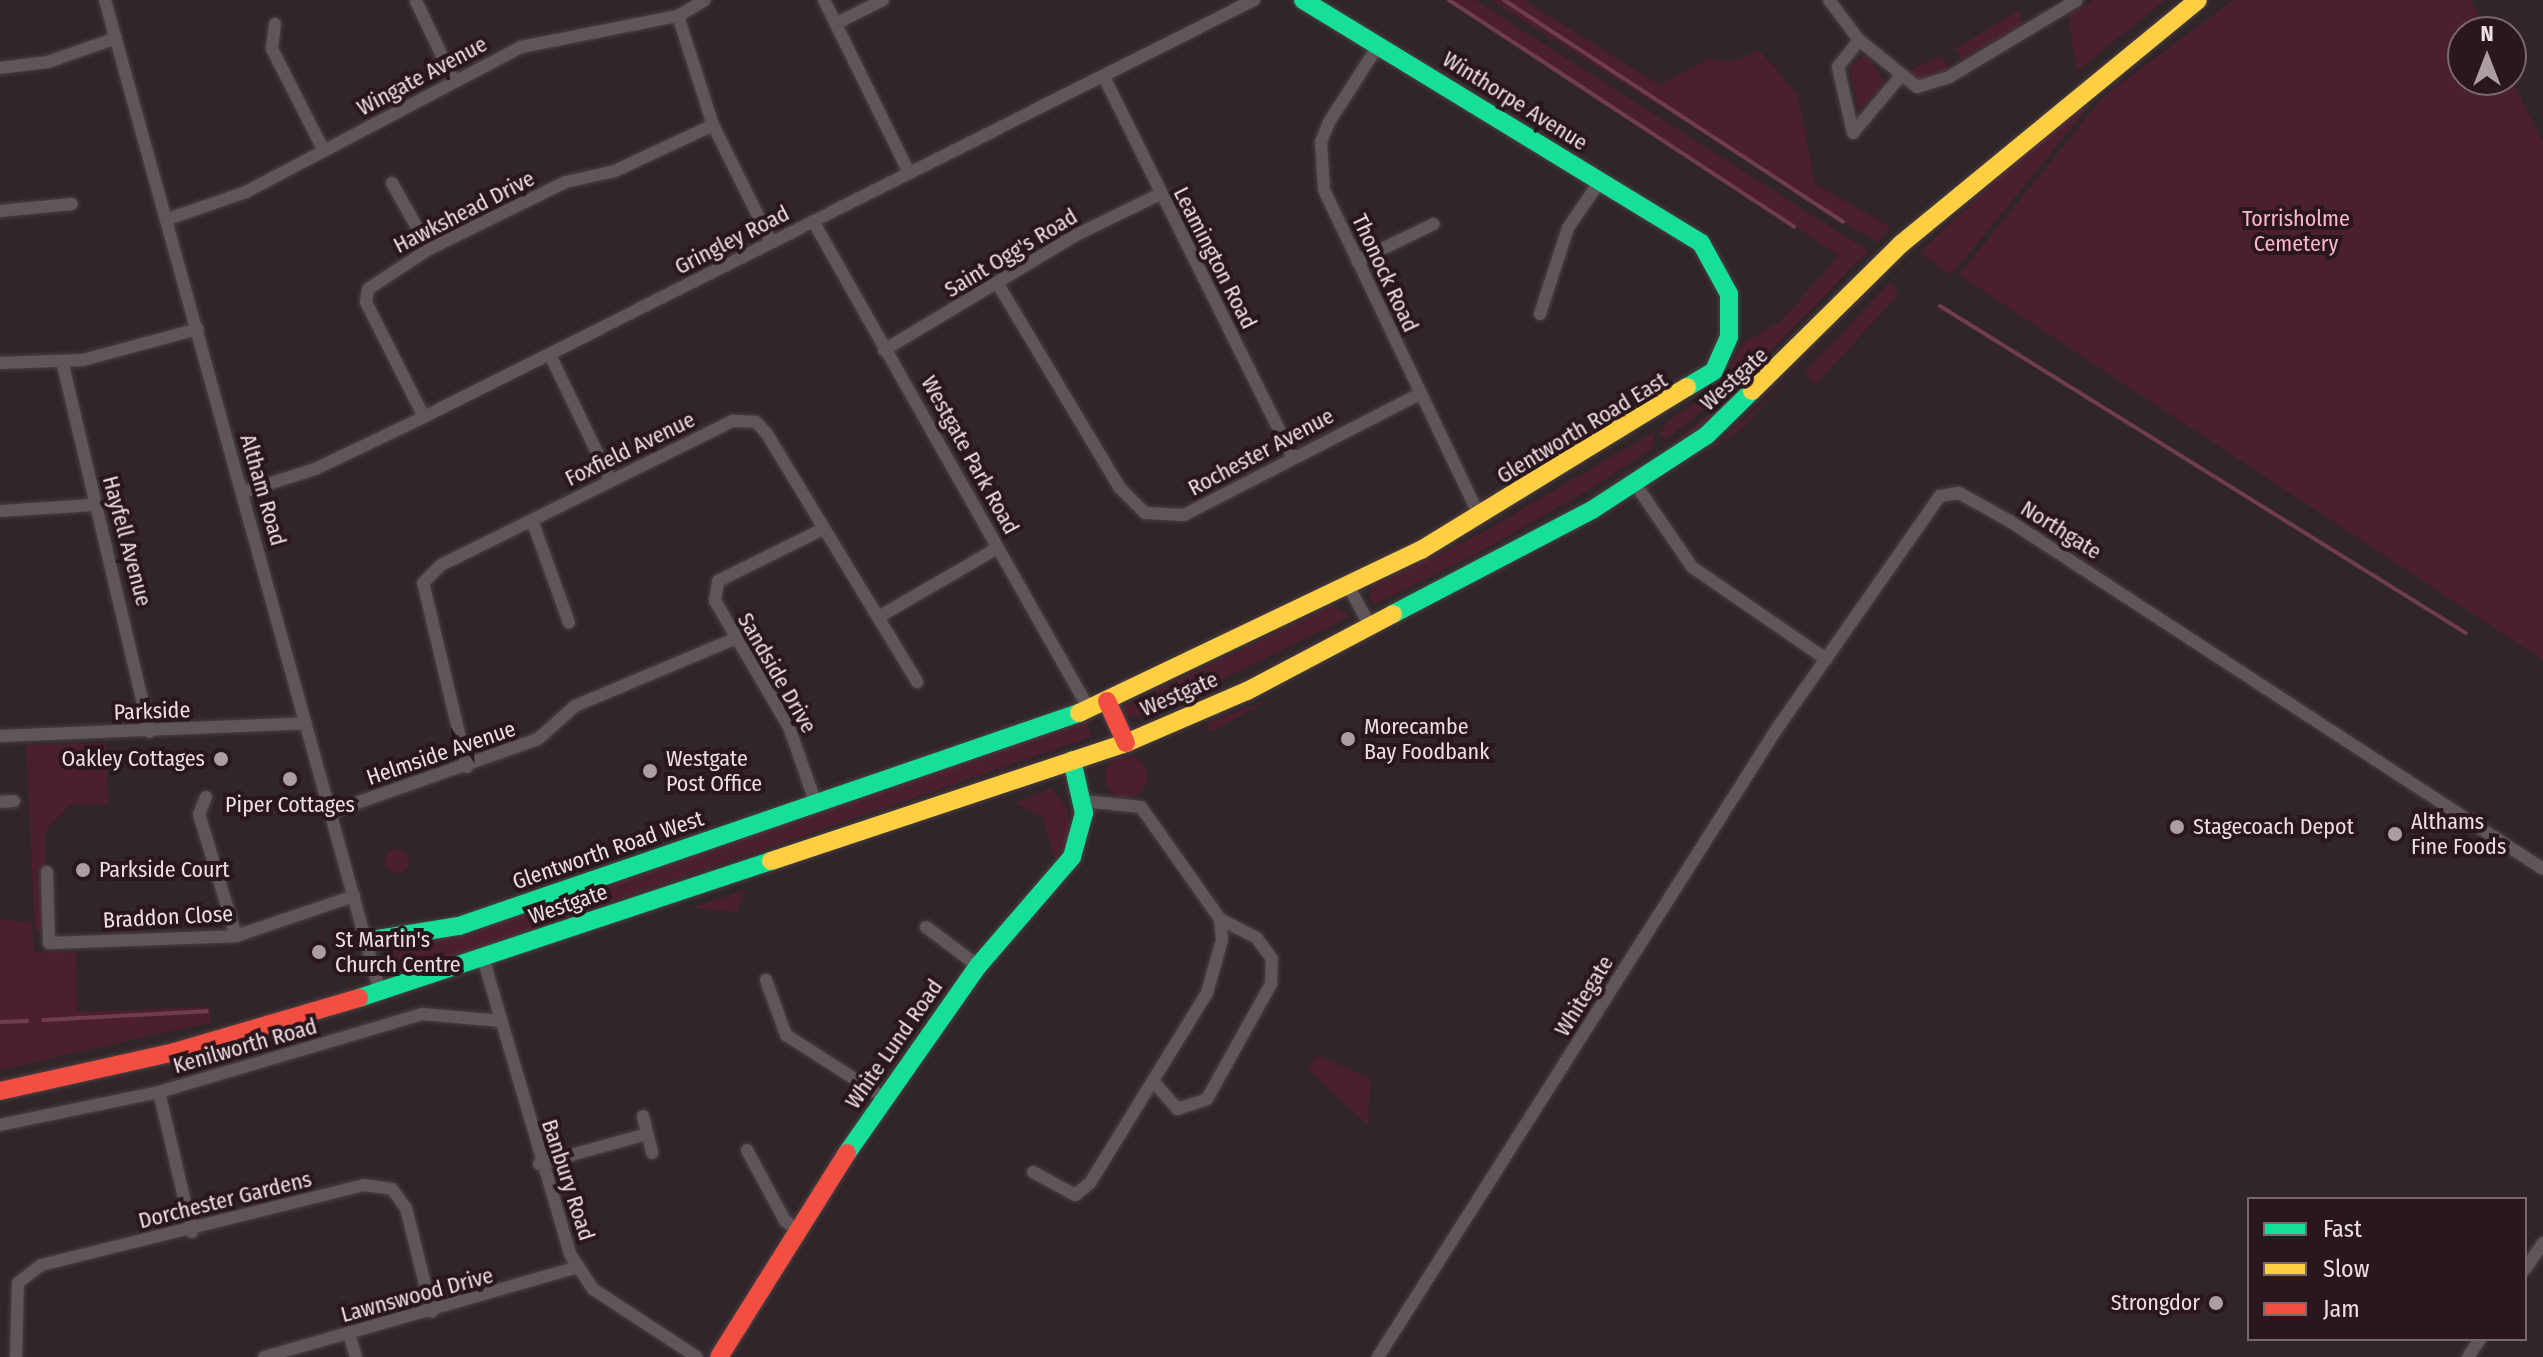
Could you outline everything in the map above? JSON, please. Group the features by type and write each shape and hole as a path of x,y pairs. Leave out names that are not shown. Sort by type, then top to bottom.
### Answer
{"street":[{"name":"Altham Road","path":"105,0 380,992"},
{"name":"Wingate Avenue","path":"168,219 226,201 454,81 545,37 678,16 705,0"},
{"path":"824,0 839,22 909,173"},
{"path":"839,22 883,0"},
{"path":"1230,5 1254,0"},
{"name":"Winthorpe Avenue","path":"1303,0 1701,243"},
{"path":"1829,0 1859,40 1899,78 1932,85 2077,0"},
{"name":"Westgate","path":"0,1091 174,1052 380,992 1126,743 1371,628 1636,485 1744,405 1901,244 2197,0"},
{"path":"416,1 454,81"},
{"name":"Gringley Road","path":"243,492 315,469 550,355 1104,77 1230,5"},
{"path":"678,16 713,125 771,242"},
{"path":"275,24 272,49 324,151"},
{"path":"0,68 48,62 116,38"},
{"path":"1859,40 1838,67 1853,133 1899,78"},
{"name":"Thonock Road","path":"1378,46 1321,142 1324,190 1480,517"},
{"name":"Leamington Road","path":"1104,77 1292,456"},
{"name":"Hawkshead Drive","path":"424,417 366,302 379,279 429,249 566,182 615,171 713,125"},
{"path":"1540,314 1568,228 1600,181"},
{"path":"392,183 429,249"},
{"name":"Saint Ogg's Road","path":"884,350 999,286 1076,235 1160,194"},
{"path":"0,211 72,204"},
{"name":"Westgate Park Road","path":"813,221 994,550 1089,709"},
{"path":"1357,261 1434,224"},
{"name":"Glentworth Road East","path":"1089,709 1349,587 1480,517 1714,371 1729,337 1729,294 1701,243"},
{"name":"Rochester Avenue","path":"999,286 1120,488 1145,513 1184,515 1292,456 1419,394"},
{"path":"0,363 62,361 198,329"},
{"path":"550,355 611,481"},
{"name":"Hayfell Avenue","path":"62,361 96,505 145,687 150,732"},
{"name":"Foxfield Avenue","path":"467,767 423,583 441,565 733,421 756,422 882,615 917,682"},
{"path":"1636,485 1692,567 1826,659"},
{"name":"Northgate","path":"1826,659 1928,504 1959,493 2282,693 2543,869"},
{"path":"0,511 96,505"},
{"path":"532,520 569,623"},
{"name":"Sandside Drive","path":"816,804 789,727 732,640 715,601 718,581 823,529"},
{"path":"882,615 994,550"},
{"path":"1349,587 1371,628"},
{"name":"Helmside Avenue","path":"331,812 467,767 538,739 575,706 732,640"},
{"name":"Whitegate","path":"1378,1357 1826,659"},
{"path":"1107,701 1126,743"},
{"name":"Glentworth Road West","path":"366,941 459,926 1089,709"},
{"name":"Parkside","path":"0,736 306,723"},
{"name":"White Lund Road","path":"719,1357 883,1097 978,966 1072,857 1083,834 1083,801 1072,760"},
{"path":"206,797 199,814 236,936"},
{"path":"0,802 14,801"},
{"path":"1083,801 1141,807 1220,919 1257,938 1272,959 1271,984 1207,1099 1177,1109 1153,1081"},
{"name":"Braddon Close","path":"47,872 49,943 236,936 354,896"},
{"path":"1033,1172 1075,1195 1153,1081 1207,993 1220,919"},
{"path":"926,927 978,966"},
{"name":"Banbury Road","path":"483,958 539,1164 578,1267 593,1289 697,1357"},
{"path":"766,980 786,1035 883,1097"},
{"name":"Kenilworth Road","path":"0,1125 159,1092 422,1014 501,1021"},
{"path":"159,1092 192,1232"},
{"path":"643,1116 652,1153"},
{"path":"539,1164 647,1134"},
{"path":"744,1157 785,1221 800,1231"},
{"name":"Dorchester Gardens","path":"16,1357 18,1283 41,1265 192,1232 364,1185 392,1189 406,1208 432,1312"},
{"path":"2527,1266 2543,1243"},
{"name":"Lawnswood Drive","path":"264,1357 432,1312 578,1267"},
{"path":"349,1334 356,1357"}],"green space":[{"path":"1447,0 1475,0 1868,251 1741,381 1665,440 1660,434 1667,422 1718,387 1743,343 1781,321 1839,255"},
{"path":"1491,0 1524,0 1659,85 1709,59 1731,62 1759,50 1798,95 1815,184 1890,227 1878,243"},
{"path":"2094,0 2165,0 2077,71 2068,15"},
{"name":"Torrisholme Cemetery","path":"2233,0 2471,0 2479,16 2447,16 2447,96 2520,96 2543,142 2543,660 1959,275 2104,96"},
{"path":"2019,10 2021,25 1961,59 1955,49"},
{"path":"1866,54 1885,83 1859,111 1849,67"},
{"path":"1942,56 1950,70 1929,79 1913,78 1905,72"},
{"path":"2090,105 1951,275 1920,252 2063,116"},
{"path":"1867,264 1718,414 1664,452 1770,361"},
{"path":"1891,282 1899,294 1815,385 1805,372"},
{"path":"1871,290 1740,430 1703,456 1767,399"},
{"path":"1654,432 1651,449 1593,487 1485,549 1373,605 1370,599 1372,586 1487,530"},
{"path":"1333,605 1349,617 1187,697 1140,717 1120,716 1124,706"},
{"path":"1276,697 1213,730 1206,730 1210,722"},
{"path":"1085,716 1091,737 405,973 388,966 384,954 390,943"},
{"path":"106,743 108,804 70,804 46,830 43,931 35,931 26,745"},
{"path":"1126,756 1141,762 1147,777 1141,792 1126,798 1111,792 1105,777 1111,762"},
{"path":"1051,788 1067,808 1071,833 1055,861 1043,817 1015,803"},
{"path":"397,849 406,852 409,861 406,870 397,873 388,870 385,861 388,852"},
{"path":"745,890 737,912 692,908"},
{"path":"0,919 32,923 34,952 76,952 77,1012 209,1007 211,1022 0,1070"},
{"path":"1318,1055 1370,1079 1368,1126 1309,1070"}],"waterway":[{"path":"1449,0 1794,227"},
{"path":"1504,0 1843,222"},
{"path":"1940,306 2466,633"},
{"path":"43,1020 207,1011"},
{"path":"0,1022 27,1021"}],"traffic: fast":[{"path":"1303,0 1701,243 1729,294 1729,337 1714,371 1687,387"},
{"path":"1393,614 1592,510 1707,435 1752,391"},
{"path":"366,941 459,926 1079,713"},
{"path":"847,1153 978,966 1072,857 1084,813 1072,760"},
{"path":"359,998 771,861"}],"traffic: slow":[{"path":"1752,391 1901,244 2198,0"},
{"path":"1079,713 1421,550 1687,387"},
{"path":"771,861 1126,743 1247,691 1393,614"}],"traffic: jam":[{"path":"1107,701 1126,743"},
{"path":"0,1091 174,1052 359,998"},
{"path":"719,1357 847,1153"}],"place":[{"name":"Morecambe Bay Foodbank","path":"1348,739"},
{"name":"Oakley Cottages","path":"221,759"},
{"name":"Westgate Post Office","path":"650,771"},
{"name":"Piper Cottages","path":"290,779"},
{"name":"Stagecoach Depot","path":"2177,827"},
{"name":"Althams Fine Foods","path":"2395,834"},
{"name":"Parkside Court","path":"83,870"},
{"name":"St Martin's Church Centre","path":"319,952"},
{"name":"Strongdor","path":"2216,1303"}]}
